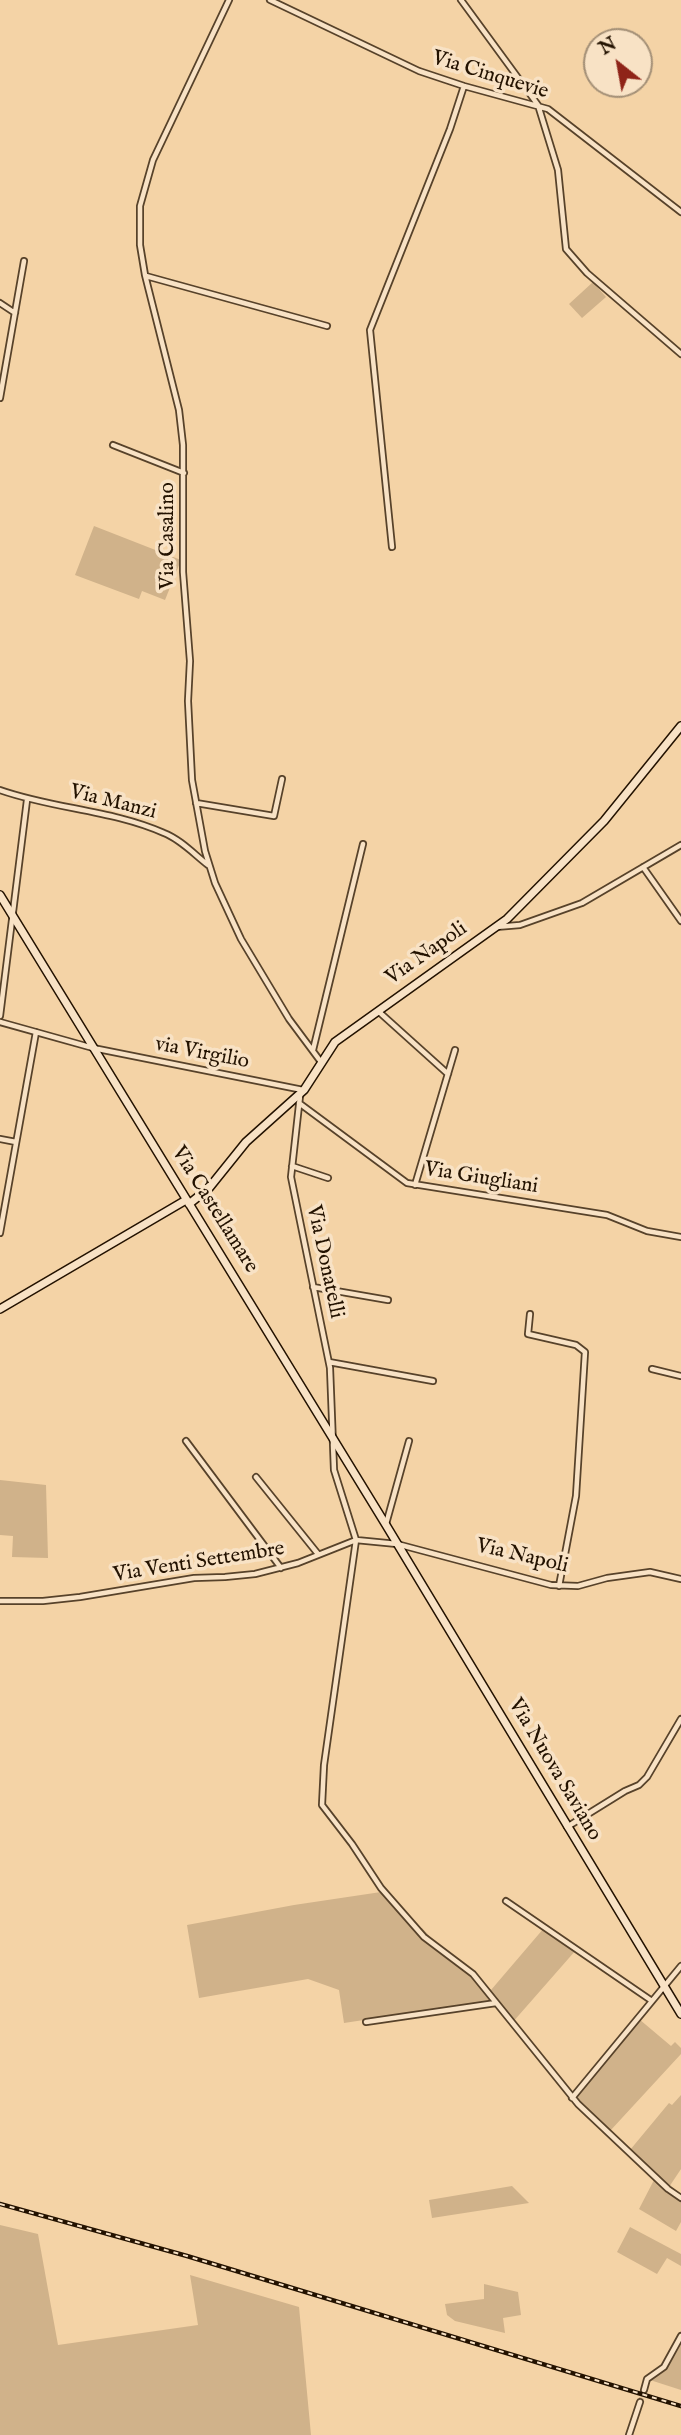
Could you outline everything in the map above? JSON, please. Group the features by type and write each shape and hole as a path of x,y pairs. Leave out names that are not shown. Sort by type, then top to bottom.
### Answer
{"main road":[{"name":"Via Napoli","path":"0,1309 209,1188 246,1142 301,1096 335,1042 496,928 604,821 681,726"},
{"name":"Via Castellamare","path":"0,895 397,1544"},
{"name":"Via Nuova Saviano","path":"397,1544 681,2014"}],"street":[{"name":"Via Casalino","path":"229,0 153,160 140,206 140,245 178,410 185,473 183,572 190,661 188,701 192,780 209,866 241,939 289,1019 321,1062"},
{"name":"Via Cinquevie","path":"270,0 409,66 464,86 548,109 681,212"},
{"path":"461,0 538,105 558,170 564,246 587,273 681,354"},
{"path":"392,547 370,330 450,129 464,86"},
{"path":"0,398 24,261"},
{"path":"145,275 327,326"},
{"path":"0,303 15,313"},
{"path":"113,445 185,473"},
{"path":"196,803 274,816 282,779"},
{"name":"Via Manzi","path":"0,790 27,800 106,813 167,833 209,866"},
{"path":"0,1019 27,800"},
{"path":"313,1050 363,844"},
{"path":"496,928 520,925 582,903 681,845"},
{"path":"643,867 681,920"},
{"path":"377,1011 448,1074"},
{"name":"via Virgilio","path":"0,1019 93,1048 301,1096"},
{"path":"0,1233 36,1032"},
{"path":"415,1185 455,1050"},
{"name":"Via Donatelli","path":"301,1096 291,1177 329,1362 334,1470 356,1540"},
{"name":"Via Giugliani","path":"301,1096 407,1183 607,1216 647,1231 681,1237"},
{"path":"0,1139 16,1142"},
{"path":"292,1166 328,1178"},
{"path":"313,1287 388,1300"},
{"path":"530,1314 528,1335 576,1345 585,1352 576,1496 559,1586"},
{"path":"329,1362 433,1381"},
{"path":"652,1369 681,1376"},
{"path":"186,1441 281,1568"},
{"path":"386,1525 409,1441"},
{"path":"256,1477 317,1554"},
{"path":"356,1540 324,1765 322,1805 381,1888 424,1937 473,1974 572,2098 668,2189 681,2198"},
{"name":"Via Venti Settembre","path":"0,1601 43,1601 80,1597 194,1577 225,1577 281,1568 356,1540 397,1544"},
{"name":"Via Napoli","path":"397,1544 559,1586 578,1586 607,1578 650,1572 681,1579"},
{"path":"567,1826 639,1785 647,1777 681,1719"},
{"path":"506,1901 652,2001"},
{"path":"572,2098 681,1966"},
{"path":"366,2022 497,2003"},
{"path":"644,2390 647,2379 664,2367 681,2336"},
{"path":"629,2435 640,2402"}],"shaded area":[{"path":"593,282 606,297 582,318 569,304"},
{"path":"94,526 181,560 165,600 142,591 139,599 75,575"},
{"path":"0,1480 46,1485 48,1558 12,1557 13,1536 0,1535"},
{"path":"381,1892 416,1931 422,1928 491,1990 544,1928 576,1950 512,2023 494,1997 489,2001 344,2023 339,1990 308,1979 199,1998 187,1925"},
{"path":"639,2019 671,2046 675,2042 681,2048 681,2054 610,2131 574,2097"},
{"path":"681,2095 681,2169 669,2187 630,2150 669,2103 672,2105"},
{"path":"654,2180 681,2202 681,2222 676,2231 639,2209"},
{"path":"512,2186 529,2203 432,2218 429,2200"},
{"path":"0,2225 38,2234 58,2345 198,2325 190,2275 299,2307 311,2435 0,2435"},
{"path":"630,2227 681,2254 681,2266 667,2258 657,2274 617,2252"},
{"path":"484,2284 518,2292 521,2315 503,2318 505,2333 455,2321 447,2315 445,2304 484,2299"},
{"path":"681,2339 681,2390 650,2380 663,2372"}],"tunnel":[{"path":"640,2402 644,2390"}],"railway":[{"path":"0,2204 187,2256 681,2406"}]}
